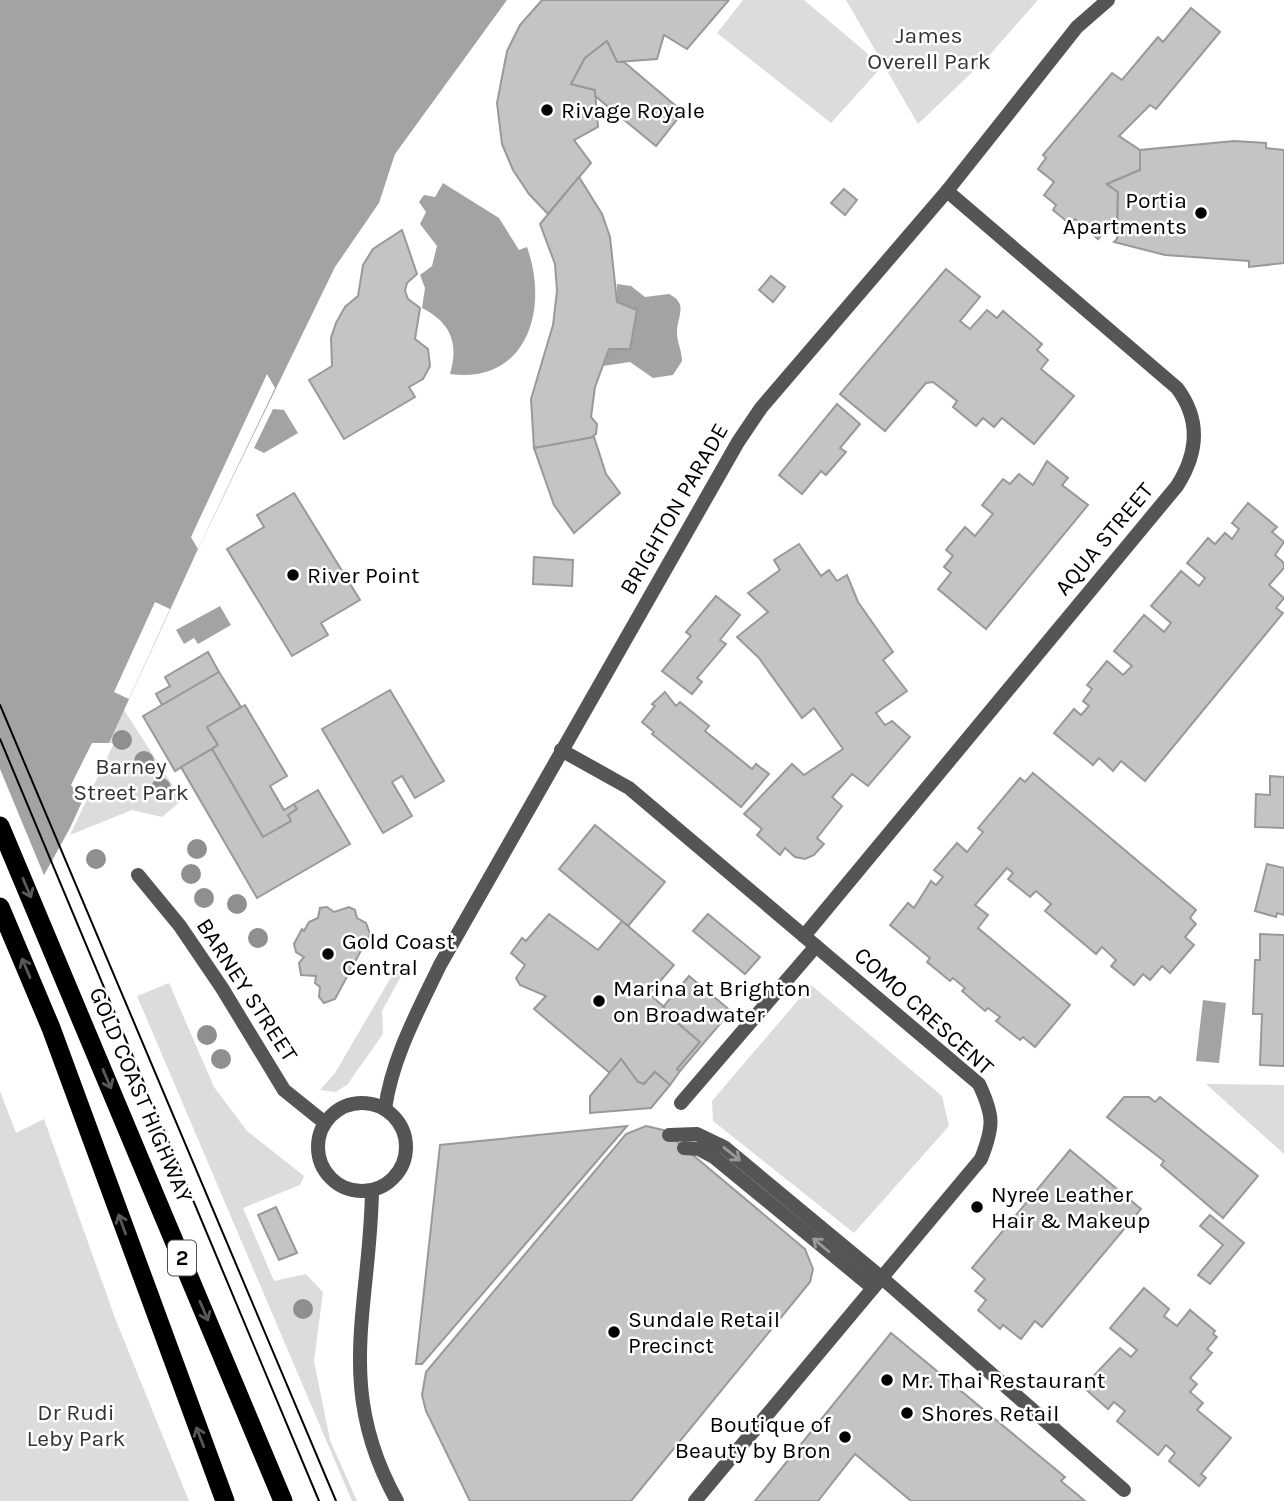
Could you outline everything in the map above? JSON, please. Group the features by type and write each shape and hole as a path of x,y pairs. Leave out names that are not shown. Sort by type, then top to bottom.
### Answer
{"highway":[{"name":"GOLD COAST HIGHWAY","path":"0,826 283,1501"},
{"name":"2","path":"0,907 51,1028 225,1501"}],"street":[{"name":"BRIGHTON PARADE","path":"385,1109 387,1091 408,1032 440,965 738,442 761,408 947,191 1077,27 1108,0"},
{"name":"AQUA STREET","path":"804,936 1177,486 1192,455 1194,419 1189,404 1177,388 947,191"},
{"name":"COMO CRESCENT","path":"561,750 629,788 979,1084 992,1111 991,1133 981,1159 695,1501"},
{"name":"BARNEY STREET","path":"138,875 180,926 222,988 284,1090 325,1123"},
{"path":"681,1103 816,946"},
{"path":"359,1103 385,1109 401,1126 405,1136 405,1160 393,1180 372,1191 346,1189 325,1173 317,1148 325,1123 334,1113 359,1103"},
{"path":"669,1135 697,1134 724,1147 878,1283 1124,1490"},
{"path":"684,1148 699,1149 714,1157 878,1283"},
{"path":"372,1191 358,1355 361,1401 370,1443 397,1501"}],"green space":[{"path":"743,0 804,0 867,53 878,71 831,123 717,33"},
{"name":"James Overell Park","path":"846,0 1038,0 986,59 918,124"},
{"name":"Barney Street Park","path":"124,710 182,800 162,817 132,810 70,835 114,743 109,743"},
{"path":"400,962 406,967 382,1011 383,1034 347,1085 335,1092 320,1090 335,1073"},
{"path":"169,983 214,1087 247,1131 304,1176 300,1185 243,1208 274,1281 306,1274 323,1292 314,1361 330,1440 357,1501 352,1501 137,996"},
{"path":"811,985 942,1096 949,1126 854,1233 713,1121 712,1101"},
{"path":"1206,1084 1284,1085 1284,1154"},
{"name":"Dr Rudi Leby Park","path":"0,1091 16,1133 44,1119 115,1318 189,1501 0,1501"}],"shaded area":[{"path":"0,0 507,0 395,154 379,203 335,267 198,549 70,828 0,955"},
{"path":"443,183 499,218 519,250 527,247 533,270 533,317 526,337 514,354 498,367 477,374 450,374 454,353 450,335 440,320 422,308 425,288 420,275 432,266 437,246 420,224 426,212 419,202 424,195 435,197"},
{"path":"617,284 631,286 645,297 669,294 679,302 677,333 682,361 673,375 653,378 630,362 603,366 609,349 630,349 637,310 617,302"},
{"path":"273,409 284,410 298,433 264,453 254,448"},
{"path":"220,606 231,625 198,644 194,638 184,644 176,630"},
{"path":"1203,1000 1226,1003 1219,1063 1196,1061"}],"pier":[{"path":"267,374 275,388 198,549 191,537"},
{"path":"155,602 170,609 129,699 114,692"},
{"path":"92,743 113,743 85,803 71,785"},
{"path":"0,769 46,880 0,959"}],"building":[{"name":"Rivage Royale","path":"542,0 729,0 687,49 664,35 657,59 617,62 607,41 585,58 571,84 595,90 598,127 574,140 591,163 548,214 529,194 513,170 502,144 497,103 507,51 520,25"},
{"path":"1191,8 1220,32 1156,109 1150,105 1119,136 1140,150 1140,170 1107,184 1118,192 1117,226 1110,226 1098,239 1075,219 1070,224 1053,210 1056,205 1044,195 1054,182 1038,169 1046,158 1043,155 1112,73 1122,80 1158,37 1163,42"},
{"path":"607,41 617,62 624,62 683,112 656,146 595,96 595,90 571,84 585,58"},
{"name":"Portia Apartments","path":"1234,141 1266,143 1266,148 1284,150 1284,263 1249,267 1249,261 1165,255 1114,242 1117,239 1118,192 1107,184 1140,170 1140,150"},
{"path":"579,177 602,214 610,237 617,302 637,310 630,349 609,349 595,387 591,417 597,424 596,434 587,440 534,448 531,399 553,325 557,291 555,264 540,224"},
{"path":"844,189 857,200 845,215 831,203"},
{"path":"402,230 417,274 407,283 405,291 408,299 420,308 415,339 428,349 430,366 423,379 409,387 415,397 344,439 309,380 332,366 331,338 345,307 358,296 363,265 373,249"},
{"path":"946,269 980,297 960,321 970,329 987,310 997,318 1003,311 1042,344 1037,350 1048,360 1041,369 1074,396 1034,444 1002,418 994,427 983,418 976,426 953,407 957,401 933,382 926,383 885,431 840,394"},
{"path":"771,276 785,287 773,302 759,290"},
{"path":"837,404 860,424 840,448 846,452 826,475 821,471 802,494 779,475"},
{"path":"594,437 606,474 620,493 574,533 554,505 534,448"},
{"path":"1047,461 1068,478 1062,485 1088,505 986,629 938,589 951,573 944,567 953,556 946,550 965,527 975,536 993,514 982,505 1003,479 1010,484 1019,474 1033,485"},
{"name":"River Point","path":"294,493 360,600 321,623 328,635 292,656 227,549 264,527 257,515"},
{"path":"1248,503 1277,527 1272,532 1284,542 1275,555 1284,563 1284,568 1269,585 1284,598 1276,608 1283,613 1145,781 1121,761 1113,771 1099,758 1093,765 1054,733 1074,709 1081,715 1089,706 1083,701 1092,689 1087,685 1107,661 1123,675 1132,666 1114,651 1144,615 1164,632 1171,623 1151,606 1181,571 1199,586 1205,578 1187,563 1208,538 1215,544 1225,533 1232,539 1239,529 1232,523"},
{"path":"799,544 821,576 829,570 837,581 847,575 858,602 893,652 883,660 907,691 876,713 885,725 892,721 910,737 868,786 852,774 832,797 842,806 817,838 824,844 814,855 805,859 795,857 785,848 780,855 757,835 762,829 744,814 792,764 804,775 843,749 814,708 802,718 759,658 737,637 768,612 748,593 780,570 774,560"},
{"path":"534,557 573,560 572,586 533,584"},
{"path":"716,596 740,615 720,640 726,644 697,678 702,682 692,694 662,671 691,636 686,632"},
{"path":"208,652 219,672 162,705 156,694 170,686 165,677"},
{"path":"219,672 241,707 207,727 218,745 175,771 143,716"},
{"path":"390,690 444,781 415,798 402,776 392,782 412,816 383,833 322,729"},
{"path":"665,692 676,706 680,702 709,726 705,731 752,769 756,764 769,774 741,807 652,734 654,732 642,722 655,706 652,704"},
{"path":"245,705 287,776 270,786 284,810 294,804 297,809 288,815 291,821 263,837 212,749 218,745 207,727"},
{"path":"212,749 263,837 291,821 288,815 297,809 294,804 318,790 350,844 257,898 181,767"},
{"path":"1033,773 1196,910 1190,918 1196,924 1185,937 1194,945 1170,973 1162,966 1150,980 1143,974 1134,985 1111,966 1116,960 1102,947 1096,954 1045,911 1051,904 1036,891 1030,897 1008,879 1013,873 1007,868 975,905 988,915 978,928 1070,1005 1035,1047 1023,1037 1020,1040 996,1021 1000,1017 988,1008 985,1011 962,991 965,988 953,978 950,981 927,962 930,958 890,925 908,903 914,908 931,881 936,885 943,877 934,870 957,843 967,852 983,832 978,828 1020,778 1025,782"},
{"path":"1270,776 1284,777 1284,828 1255,827 1256,794 1270,795"},
{"path":"595,825 665,882 628,926 559,869"},
{"path":"1267,864 1284,868 1284,915 1277,913 1276,917 1255,911"},
{"name":"Gold Coast Central","path":"327,907 334,912 349,907 355,910 357,918 366,923 370,934 335,999 324,1003 319,997 320,987 315,983 316,976 301,975 299,963 304,957 296,952 294,944 302,929 304,931 309,922 318,918 320,908"},
{"name":"Marina at Brighton on Broadwater","path":"549,914 598,950 622,921 674,965 649,994 669,1011 667,1014 700,1042 677,1069 680,1071 670,1085 655,1072 644,1084 638,1082 621,1059 610,1073 534,1009 546,996 520,985 516,978 525,965 511,953 522,938 526,941"},
{"path":"708,914 760,957 745,974 693,931"},
{"path":"1260,934 1284,935 1284,1066 1260,1065 1262,1014 1253,1014 1255,960 1260,960"},
{"path":"689,976 731,1011 680,1071 677,1069 700,1042 667,1014 669,1011 663,1007"},
{"path":"621,1059 638,1082 644,1084 655,1072 670,1085 651,1108 590,1113 590,1096"},
{"path":"1124,1097 1149,1097 1155,1102 1160,1097 1258,1176 1223,1218 1161,1165 1164,1161 1107,1117"},
{"path":"627,1126 422,1364 416,1364 440,1145"},
{"name":"Sundale Retail Precinct","path":"646,1126 663,1130 805,1249 813,1269 810,1282 631,1501 470,1501 426,1411 422,1395 426,1372 626,1134"},
{"path":"1070,1150 1141,1209 1042,1327 1035,1321 1021,1339 1003,1325 1000,1329 978,1310 986,1300 975,1291 985,1279 972,1268"},
{"path":"276,1207 297,1253 279,1260 258,1215"},
{"path":"1210,1215 1244,1243 1210,1284 1198,1275 1223,1245 1200,1226"},
{"path":"1144,1288 1169,1309 1164,1316 1177,1326 1190,1310 1215,1331 1213,1334 1217,1337 1207,1349 1212,1353 1190,1378 1197,1384 1190,1392 1203,1403 1197,1410 1231,1438 1201,1474 1206,1478 1199,1486 1169,1461 1175,1453 1166,1445 1158,1455 1117,1421 1125,1411 1114,1402 1108,1409 1083,1387 1120,1348 1131,1357 1137,1350 1110,1328"},
{"name":"Shores Retail","path":"891,1333 1065,1477 1061,1481 1085,1501 911,1501 855,1454 818,1501 755,1501"}],"tram line":[{"path":"0,705 336,1501"},
{"path":"0,739 319,1501"}],"place":[{"name":"Rivage Royale","path":"547,110"},
{"name":"Portia Apartments","path":"1201,213"},
{"name":"River Point","path":"293,575"},
{"name":"Gold Coast Central","path":"328,954"},
{"name":"Marina at Brighton on Broadwater","path":"599,1001"},
{"name":"Nyree Leather Hair & Makeup","path":"977,1207"},
{"name":"Sundale Retail Precinct","path":"614,1332"},
{"name":"Mr. Thai Restaurant","path":"887,1380"},
{"name":"Shores Retail","path":"907,1413"},
{"name":"Boutique of Beauty by Bron","path":"845,1437"}]}
